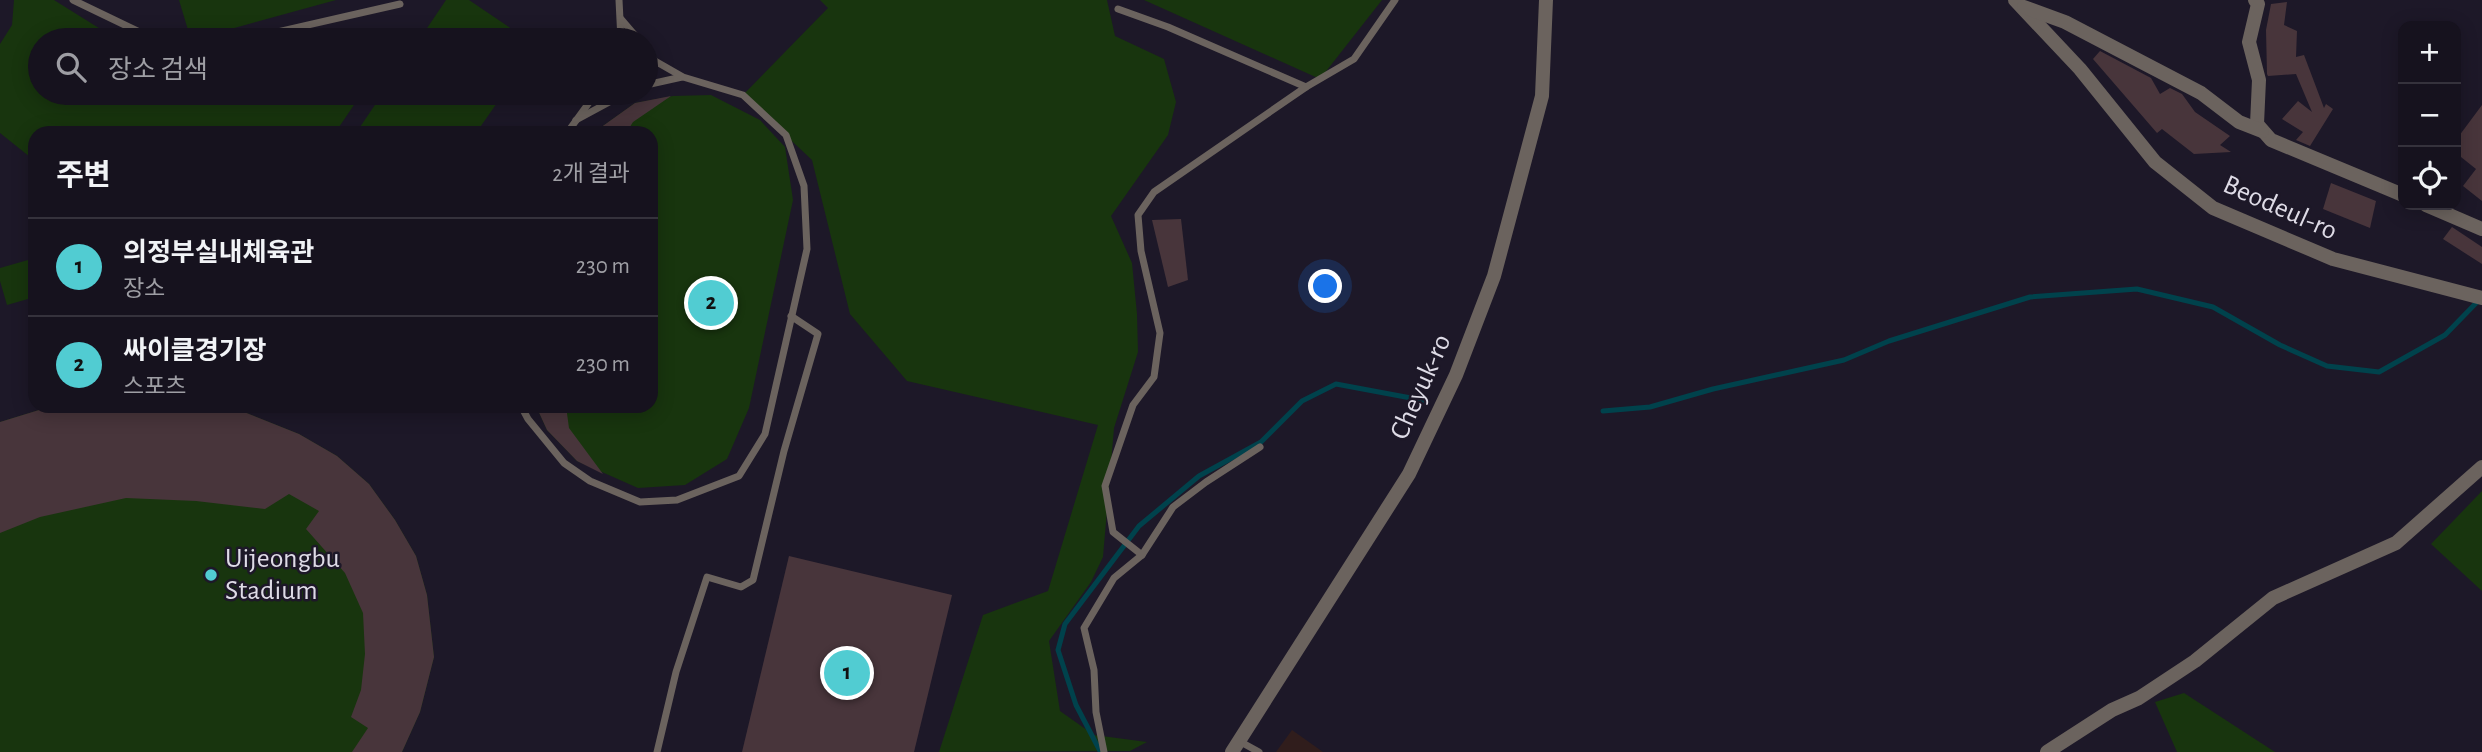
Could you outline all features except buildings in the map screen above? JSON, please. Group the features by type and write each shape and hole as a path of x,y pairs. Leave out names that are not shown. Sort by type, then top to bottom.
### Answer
{"street":[{"name":"Cheyuk-ro","path":"1235,746 1409,474 1456,375 1494,276 1542,96 1546,0"},
{"path":"2255,0 2258,4 2249,41 2259,79 2257,124 2271,140 2398,193"},
{"path":"2018,3 2066,22 2201,93 2239,122 2264,132"},
{"name":"Beodeul-ro","path":"2018,3 2080,69 2155,162 2213,208 2333,260 2482,298"},
{"path":"2438,210 2482,229"},
{"path":"2047,752 2112,710 2139,698 2195,661 2273,598 2396,543 2482,467"}],"lane":[{"path":"73,0 131,28"},
{"path":"619,0 621,28"},
{"path":"1139,552 1113,532 1105,486 1132,405 1154,377 1160,334 1141,251 1138,215 1154,192 1306,87 1354,59 1395,0"},
{"path":"295,28 400,4"},
{"path":"1118,9 1168,27 1306,87"},
{"path":"621,19 629,28"},
{"path":"525,413 564,463 590,481 640,502 677,500 739,476 765,434 807,249 804,186 786,135 743,95 683,77 658,63"},
{"path":"658,82 683,77"},
{"path":"571,126 587,105"},
{"path":"576,120 604,105"},
{"path":"657,752 676,672 708,577 741,587 753,580 784,451 818,334 791,316"},
{"path":"1104,752 1096,712 1094,670 1084,628 1114,578 1139,552 1173,507 1261,447"},
{"path":"1235,746 1259,752"}],"shaded area":[{"path":"1292,730 1323,752 1276,752"}],"green space":[{"path":"14,0 54,0 99,28 28,28 28,105 354,105 340,126 28,126 28,155 0,133 0,44 12,25"},
{"path":"179,0 336,0 234,28 187,28"},
{"path":"446,0 469,0 510,28 427,28"},
{"path":"820,0 1107,0 1115,36 1164,59 1176,102 1168,135 1111,216 1132,263 1138,352 1114,428 1103,557 1091,582 1049,641 1060,711 1094,735 1147,742 1130,751 939,752 983,615 1048,591 1098,425 907,381 850,314 812,160 743,95 828,8"},
{"path":"1144,0 1382,0 1320,79"},
{"path":"711,95 760,120 785,147 793,200 749,408 727,459 685,485 638,488 577,461 547,430 539,413 658,413 658,126 603,126 632,105 658,105 658,99"},
{"path":"375,105 496,105 481,126 361,126"},
{"path":"28,260 28,299 7,305 0,281 0,268"},
{"name":"Uijeongbu Stadium","path":"29,413 246,413 299,434 337,456 369,484 395,520 416,556 427,595 434,657 420,712 402,752 0,752 0,422"},
{"path":"2482,491 2482,591 2431,544"},
{"path":"2184,693 2275,752 2177,752 2155,702"}],"waterway":[{"path":"1603,411 1650,407 1713,389 1844,360 1889,341 2030,297 2137,289 2213,307 2280,345 2327,366 2379,372 2445,335 2480,299"},
{"path":"1100,751 1076,705 1058,650 1065,624 1139,526 1199,476 1261,442 1302,401 1336,384 1427,401"}],"place":[{"name":"싸이클경기장","path":"711,303"},
{"name":"Uijeongbu Stadium","path":"211,575"},
{"name":"의정부실내체육관","path":"847,673"}]}
